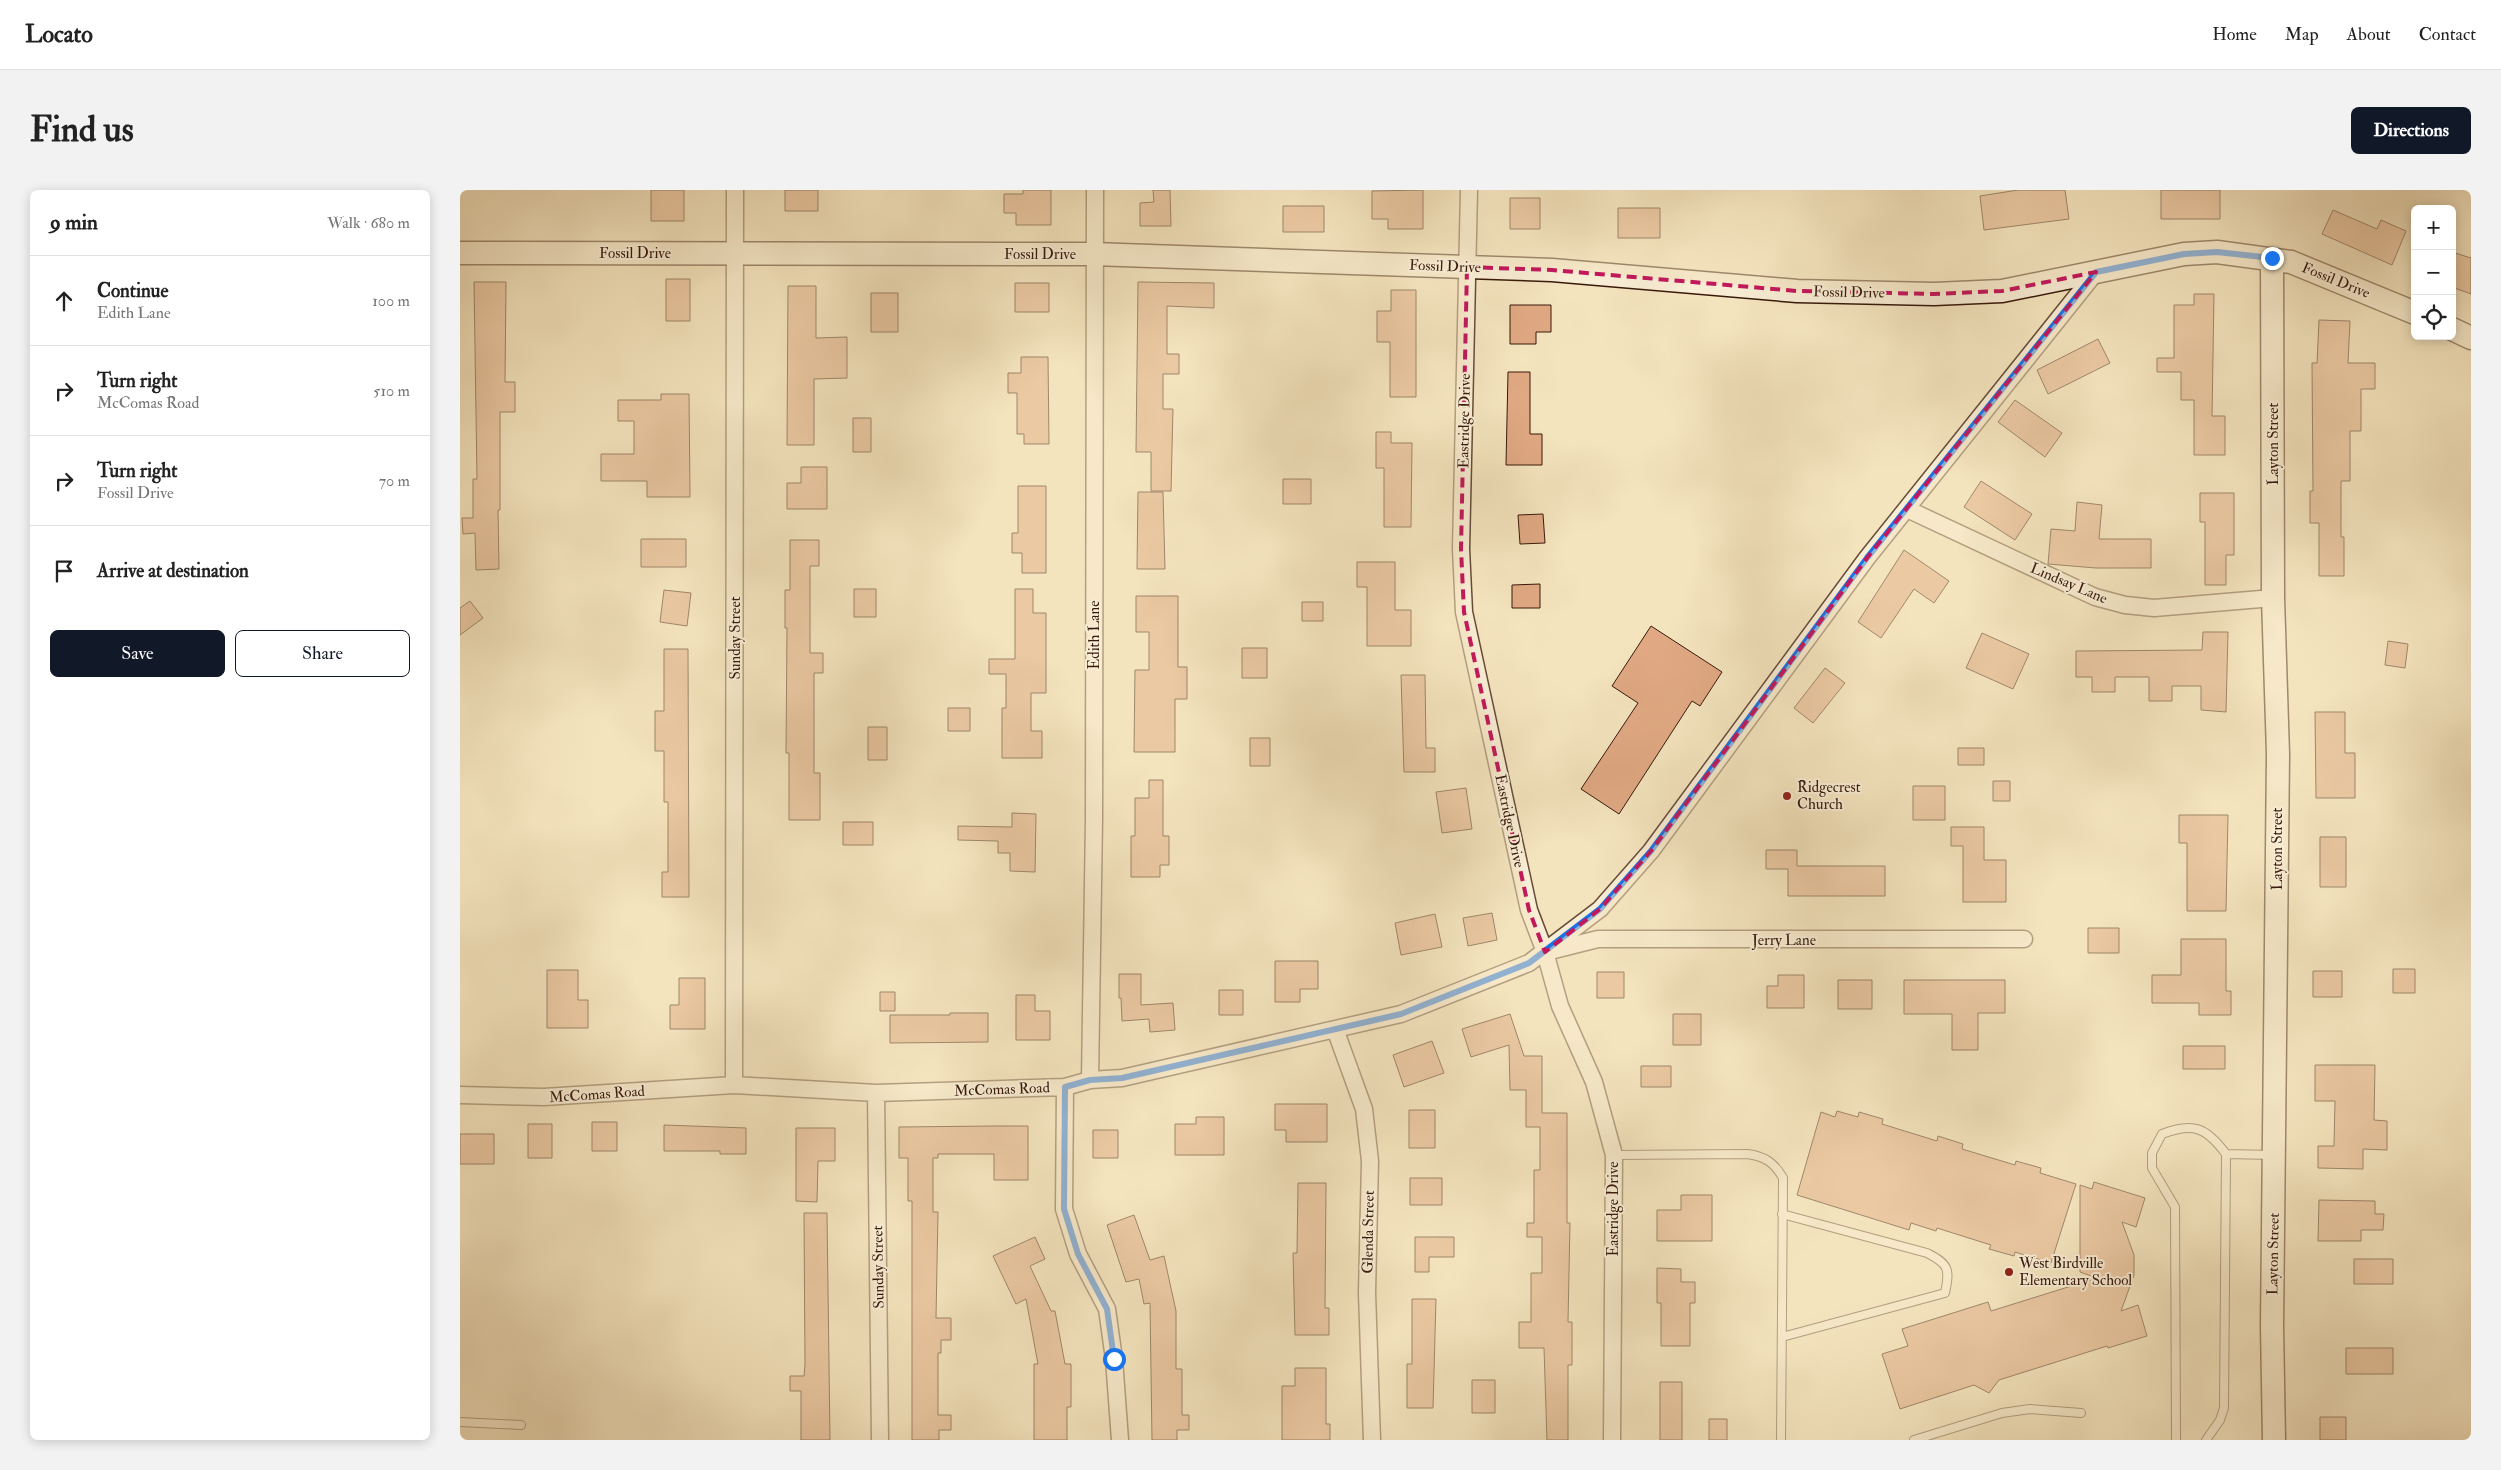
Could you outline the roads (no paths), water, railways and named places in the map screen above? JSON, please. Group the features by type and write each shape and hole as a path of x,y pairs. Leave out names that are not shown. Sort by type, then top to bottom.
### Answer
{"street":[{"name":"Sunday Street","path":"734,1085 736,190"},
{"name":"Edith Lane","path":"1090,1080 1094,819 1093,254 1095,190"},
{"name":"Eastridge Drive","path":"1468,190 1461,549 1464,612 1529,910 1545,952 1560,1006 1594,1082 1614,1155 1612,1440"},
{"name":"Fossil Drive","path":"460,252 1093,254 1552,270 1797,291 1934,294 2002,291 2184,254 2217,252 2291,262 2411,311"},
{"name":"Layton Street","path":"2272,258 2274,598 2278,754 2272,1326 2274,1440"},
{"name":"McComas Road","path":"460,1095 544,1097 734,1085 876,1093 1065,1087 1090,1080 1122,1078 1401,1014 1529,963 1600,909 1651,851 1867,558 2096,272"},
{"path":"2456,331 2471,338"},
{"name":"Lindsay Lane","path":"1906,509 2095,597 2125,605 2154,608 2274,598"},
{"name":"Jerry Lane","path":"1545,952 1598,939 2024,939"},
{"name":"Glenda Street","path":"1335,1028 1364,1110 1370,1161 1367,1294 1372,1440"},
{"path":"1065,1087 1064,1209 1078,1254 1107,1309 1114,1359 1120,1440"},
{"name":"Sunday Street","path":"876,1093 880,1440"}],"lane":[{"path":"2176,1440 2176,1207 2152,1168 2152,1153 2162,1134 2179,1128 2200,1129 2213,1136 2226,1154 2224,1408 2220,1420 2206,1440"},
{"path":"2226,1154 2274,1156"},
{"path":"1614,1155 1758,1156 1773,1164 1783,1178 1781,1440"},
{"path":"1782,1214 1927,1253 1943,1261 1949,1274 1945,1292 1782,1337"},
{"path":"1914,1440 2011,1411 2030,1409 2081,1413"},
{"path":"460,1422 520,1424"}],"place":[{"name":"Ridgecrest Church","path":"1787,796"},
{"name":"West Birdville Elementary School","path":"2009,1272"}]}
